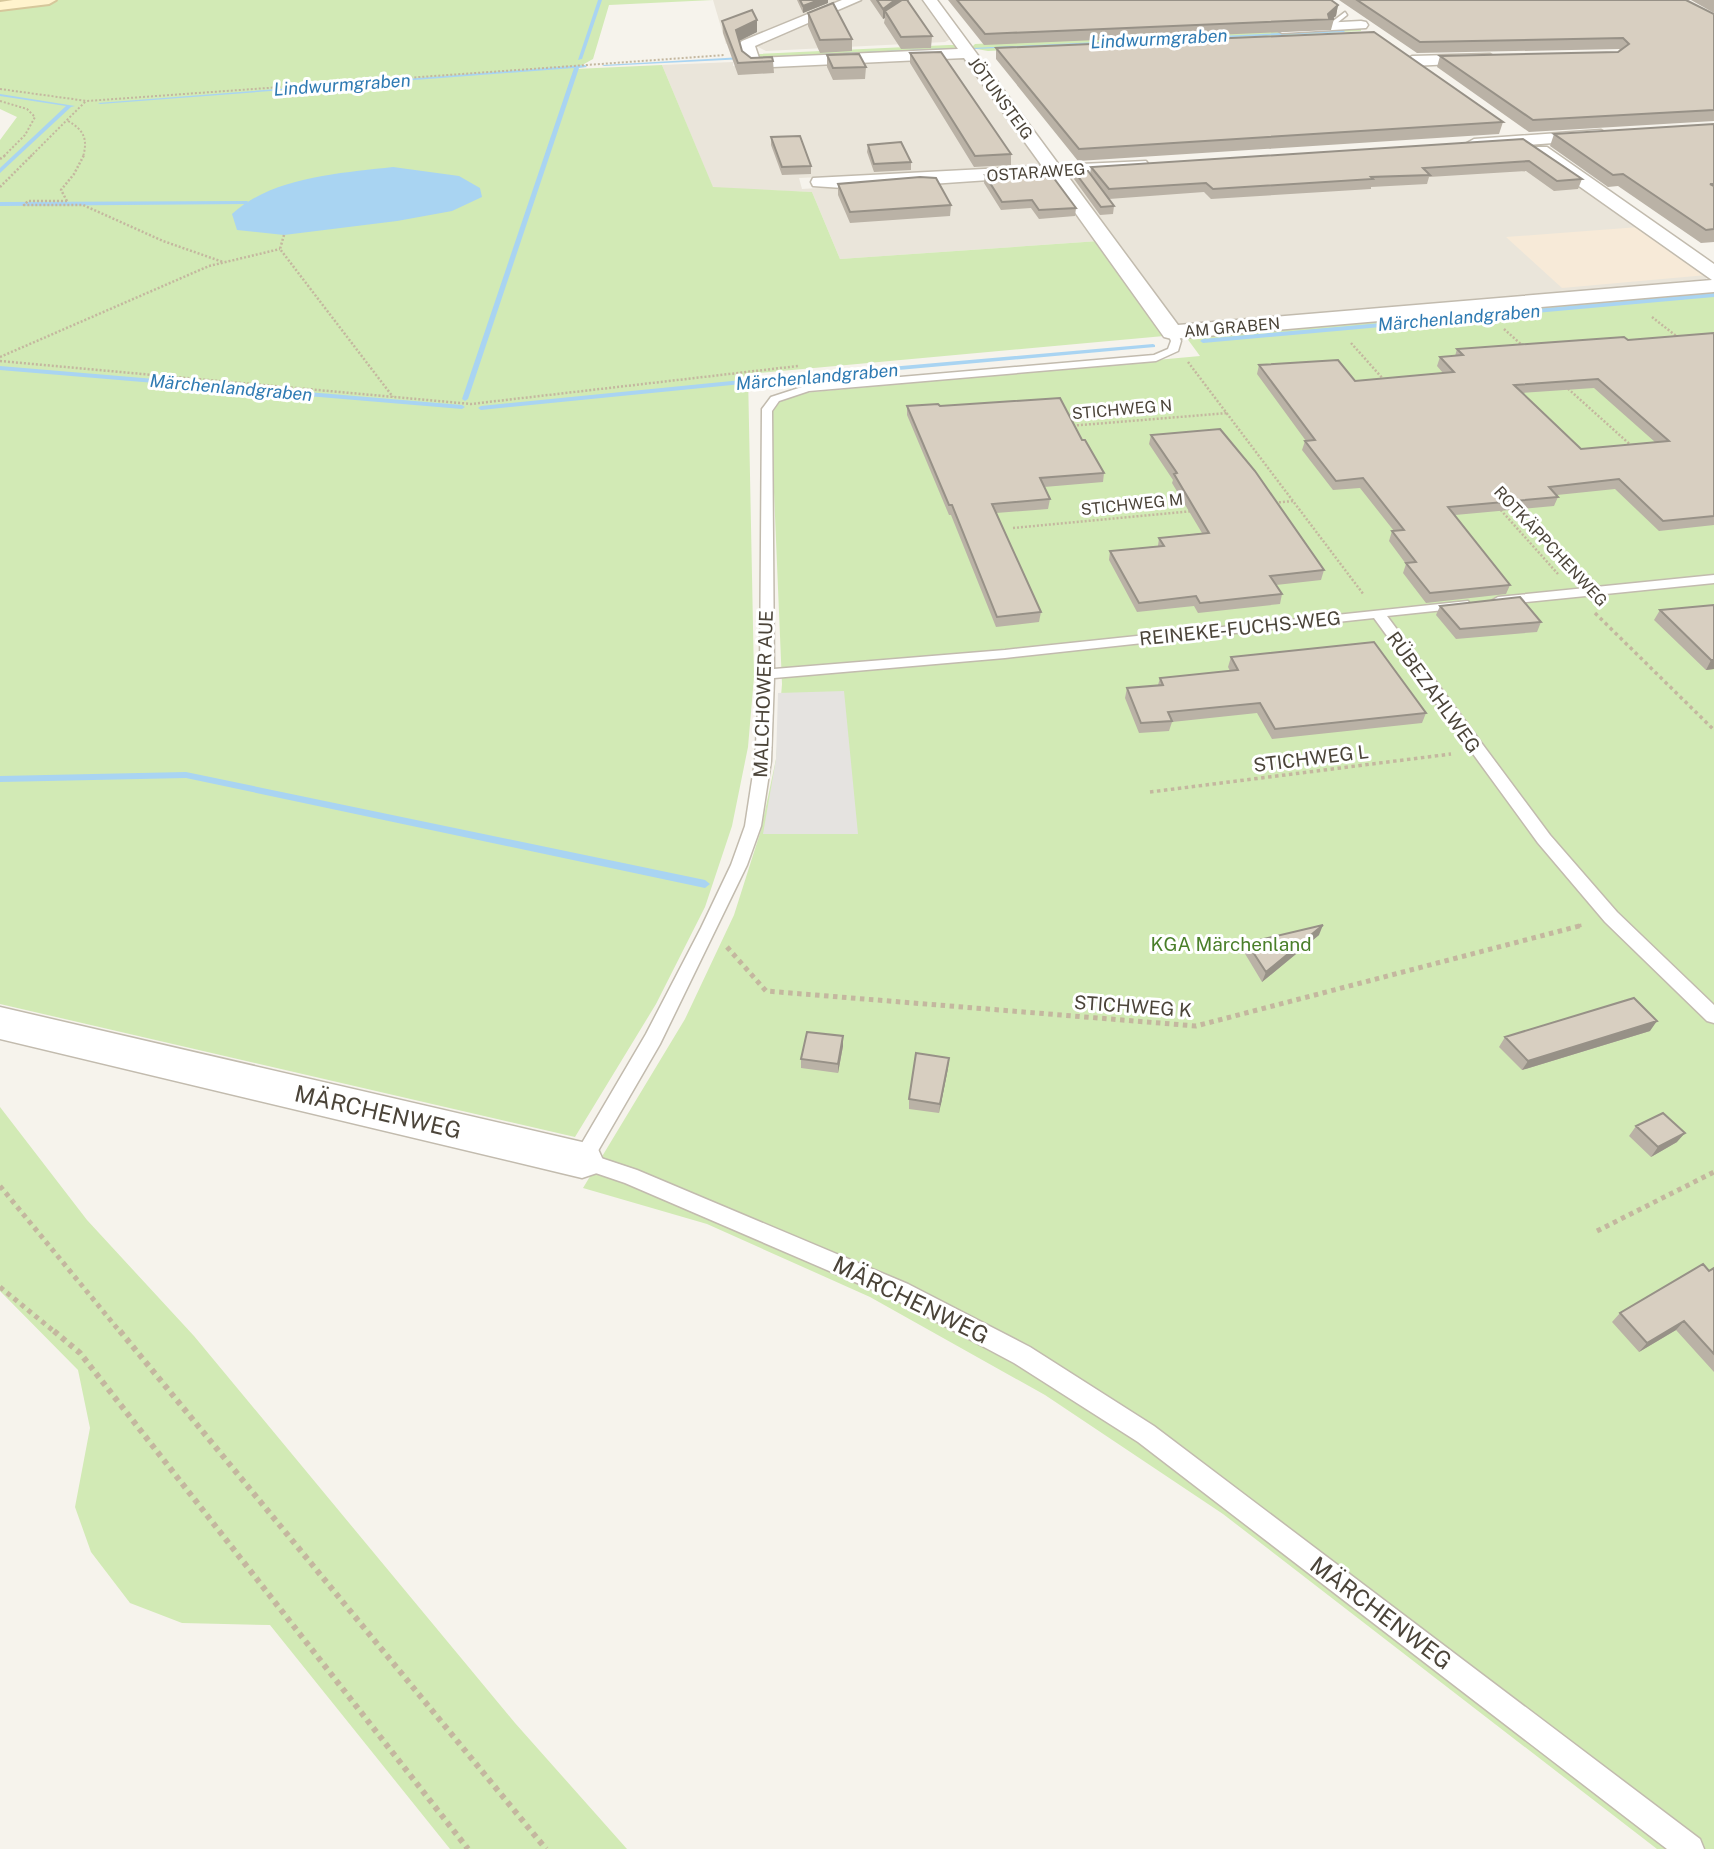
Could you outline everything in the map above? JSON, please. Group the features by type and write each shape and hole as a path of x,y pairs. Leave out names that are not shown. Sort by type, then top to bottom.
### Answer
{"street":[{"path":"0,6 49,0"},
{"path":"853,0 747,44 751,58 973,48"},
{"name":"JÖTUNSTEIG","path":"930,0 973,48 1053,170 1173,341"},
{"path":"1340,10 1367,30"},
{"path":"1330,26 1367,30 1267,34 1330,26"},
{"path":"1435,76 1407,57 1506,58"},
{"path":"1503,124 1714,274"},
{"path":"1462,144 1620,134"},
{"name":"OSTARAWEG","path":"820,182 858,183 1162,163"},
{"name":"AM GRABEN","path":"1173,341 1714,286"},
{"name":"MÄRCHENWEG","path":"0,1023 582,1160"}],"lane":[{"path":"1330,26 1340,10"},
{"name":"AM GRABEN","path":"775,399 808,388 1156,358 1173,341"},
{"name":"MALCHOWER AUE","path":"582,1160 653,1039 710,928 739,865 752,827 763,761 767,674 766,411 775,399"},
{"name":"REINEKE-FUCHS-WEG","path":"767,674 1005,654 1714,579"},
{"name":"RÜBEZAHLWEG","path":"1377,613 1544,839 1611,917 1714,1016"},
{"name":"MÄRCHENWEG","path":"582,1160 630,1176 900,1291 1023,1355 1146,1434 1690,1849"}],"path":[{"path":"0,89 87,101 606,61 751,58"},
{"path":"0,101 27,109 35,117 30,129 10,153 0,159"},
{"path":"0,187 87,101"},
{"path":"68,121 77,124 85,136 87,148 80,167 61,190 67,201 28,201 24,205 83,205 163,241 223,263"},
{"path":"280,249 284,235"},
{"path":"0,359 209,266 280,249"},
{"path":"280,249 393,397"},
{"path":"1646,312 1685,343"},
{"path":"1500,325 1530,353"},
{"name":"RÜBEZAHLWEG","path":"1173,341 1229,412 1377,613"},
{"path":"1349,341 1385,381"},
{"path":"0,359 471,404 802,366"},
{"path":"1561,382 1643,457"},
{"name":"STICHWEG N","path":"1069,426 1229,412"},
{"path":"1268,503 1295,501"},
{"name":"ROTKÄPPCHENWEG","path":"1493,502 1575,593 1714,730"},
{"name":"STICHWEG M","path":"1013,528 1201,510"},
{"name":"STICHWEG L","path":"1150,792 1477,751"},
{"name":"STICHWEG K","path":"710,928 766,991 1196,1026 1611,917"},
{"path":"1597,1231 1714,1172"},
{"path":"0,1186 546,1849"},
{"path":"0,1287 80,1353 468,1849"}],"shaded area":[{"path":"713,0 850,0 744,43 726,44"},
{"path":"859,0 927,0 953,38 945,42 766,51 752,44"},
{"path":"956,55 968,57 1042,163 1036,169 856,181 844,176 799,178 802,189 1035,174 1052,178 1099,241 840,259 812,192 713,188 662,65 733,62 733,66"},
{"path":"1533,150 1708,276 1706,279 1174,327 1063,177 1075,171"},
{"path":"1639,227 1707,275 1562,288 1506,237"},
{"path":"844,691 858,834 763,834 776,759 778,693"}],"green space":[{"path":"0,0 713,0 609,5 593,59 575,69 662,65 713,187 812,192 840,259 1099,241 1164,336 748,374 754,677 748,747 732,826 705,907 656,1004 575,1137 0,1004 0,140 17,117 0,109"},
{"path":"1349,27 1361,31 988,51 971,48 975,44"},
{"path":"956,45 962,50 756,60 756,54"},
{"name":"KGA Märchenland","path":"1714,290 1714,1849 1657,1849 1223,1514 1045,1395 870,1297 707,1224 583,1188 685,1019 734,915 761,830 776,759 782,684 770,396 1200,356 1186,337"},
{"path":"0,1107 87,1220 194,1336 515,1723 627,1849 450,1849 270,1625 182,1623 130,1603 91,1552 75,1507 90,1428 78,1370 0,1291"}],"water":[{"path":"393,167 459,176 480,188 482,197 452,211 397,221 284,235 237,230 232,214 267,192 308,179"}],"building":[{"path":"800,0 819,0 803,6"},
{"path":"877,0 895,0 883,9"},
{"path":"902,0 907,0 932,36 901,37 885,11"},
{"path":"957,0 1331,0 1338,5 1328,14 1329,18 1334,19 985,34"},
{"path":"1357,0 1686,0 1714,14 1714,110 1533,120 1440,56 1618,52 1629,44 1623,38 1420,42"},
{"path":"833,3 852,39 820,40 808,13"},
{"path":"752,10 757,20 736,30 742,51 751,58 772,57 773,61 738,63 722,21"},
{"path":"1374,32 1503,122 1079,149 996,48"},
{"path":"941,52 1011,154 975,156 910,53"},
{"path":"859,54 866,67 833,68 827,55"},
{"path":"1714,124 1714,184 1710,184 1714,186 1714,229 1706,230 1623,174 1613,175 1554,134"},
{"path":"800,136 811,166 782,167 771,137"},
{"path":"1523,139 1582,179 1557,181 1529,161 1423,168 1430,175 1371,177 1373,179 1213,189 1206,183 1109,189 1091,167"},
{"path":"901,142 911,162 874,164 868,145"},
{"path":"1074,171 1088,171 1114,206 1101,207"},
{"path":"1022,172 1023,175 1050,173 1076,208 1039,210 1032,200 1002,202 985,175"},
{"path":"936,178 951,205 850,212 838,184"},
{"path":"1714,333 1714,516 1663,521 1619,479 1549,487 1558,497 1448,507 1510,585 1430,593 1406,563 1416,562 1392,531 1404,530 1363,478 1336,481 1305,441 1315,440 1259,365 1338,360 1355,381 1454,372 1440,357 1463,355 1457,349 1624,337 1628,340","holes":["1598,379 1669,441 1581,449 1514,385"]},
{"path":"1060,398 1082,440 1085,440 1104,473 1040,478 1050,499 992,504 1041,612 997,617 952,505 949,505 907,406"},
{"path":"1220,429 1255,471 1324,570 1270,576 1282,594 1200,603 1196,596 1139,603 1110,551 1164,546 1159,538 1209,533 1174,474 1177,473 1151,435"},
{"path":"1520,597 1541,622 1460,629 1440,606"},
{"path":"1714,605 1714,660 1711,660 1660,610"},
{"path":"1374,642 1426,713 1275,729 1260,703 1168,712 1172,721 1141,723 1127,688 1163,685 1160,678 1238,670 1231,657"},
{"path":"1323,925 1266,972 1247,943"},
{"path":"1634,998 1657,1021 1528,1061 1505,1037"},
{"path":"807,1032 843,1036 838,1064 801,1059"},
{"path":"916,1053 949,1058 940,1104 909,1099"},
{"path":"1663,1113 1685,1133 1658,1147 1636,1126"},
{"path":"1703,1264 1709,1271 1714,1268 1714,1354 1684,1321 1647,1343 1620,1313"}],"waterway":[{"path":"580,59 600,0"},
{"name":"Lindwurmgraben","path":"975,48 1343,31"},
{"name":"Lindwurmgraben","path":"759,57 950,49"},
{"name":"Lindwurmgraben","path":"604,65 743,58"},
{"name":"Lindwurmgraben","path":"100,103 585,66"},
{"path":"465,399 577,67"},
{"path":"0,95 73,106"},
{"path":"0,171 69,106"},
{"path":"0,204 246,202"},
{"name":"Märchenlandgraben","path":"1203,341 1714,295"},
{"name":"Märchenlandgraben","path":"481,408 1153,346"},
{"name":"Märchenlandgraben","path":"0,368 462,407"},
{"path":"0,779 186,775 705,884"}]}
